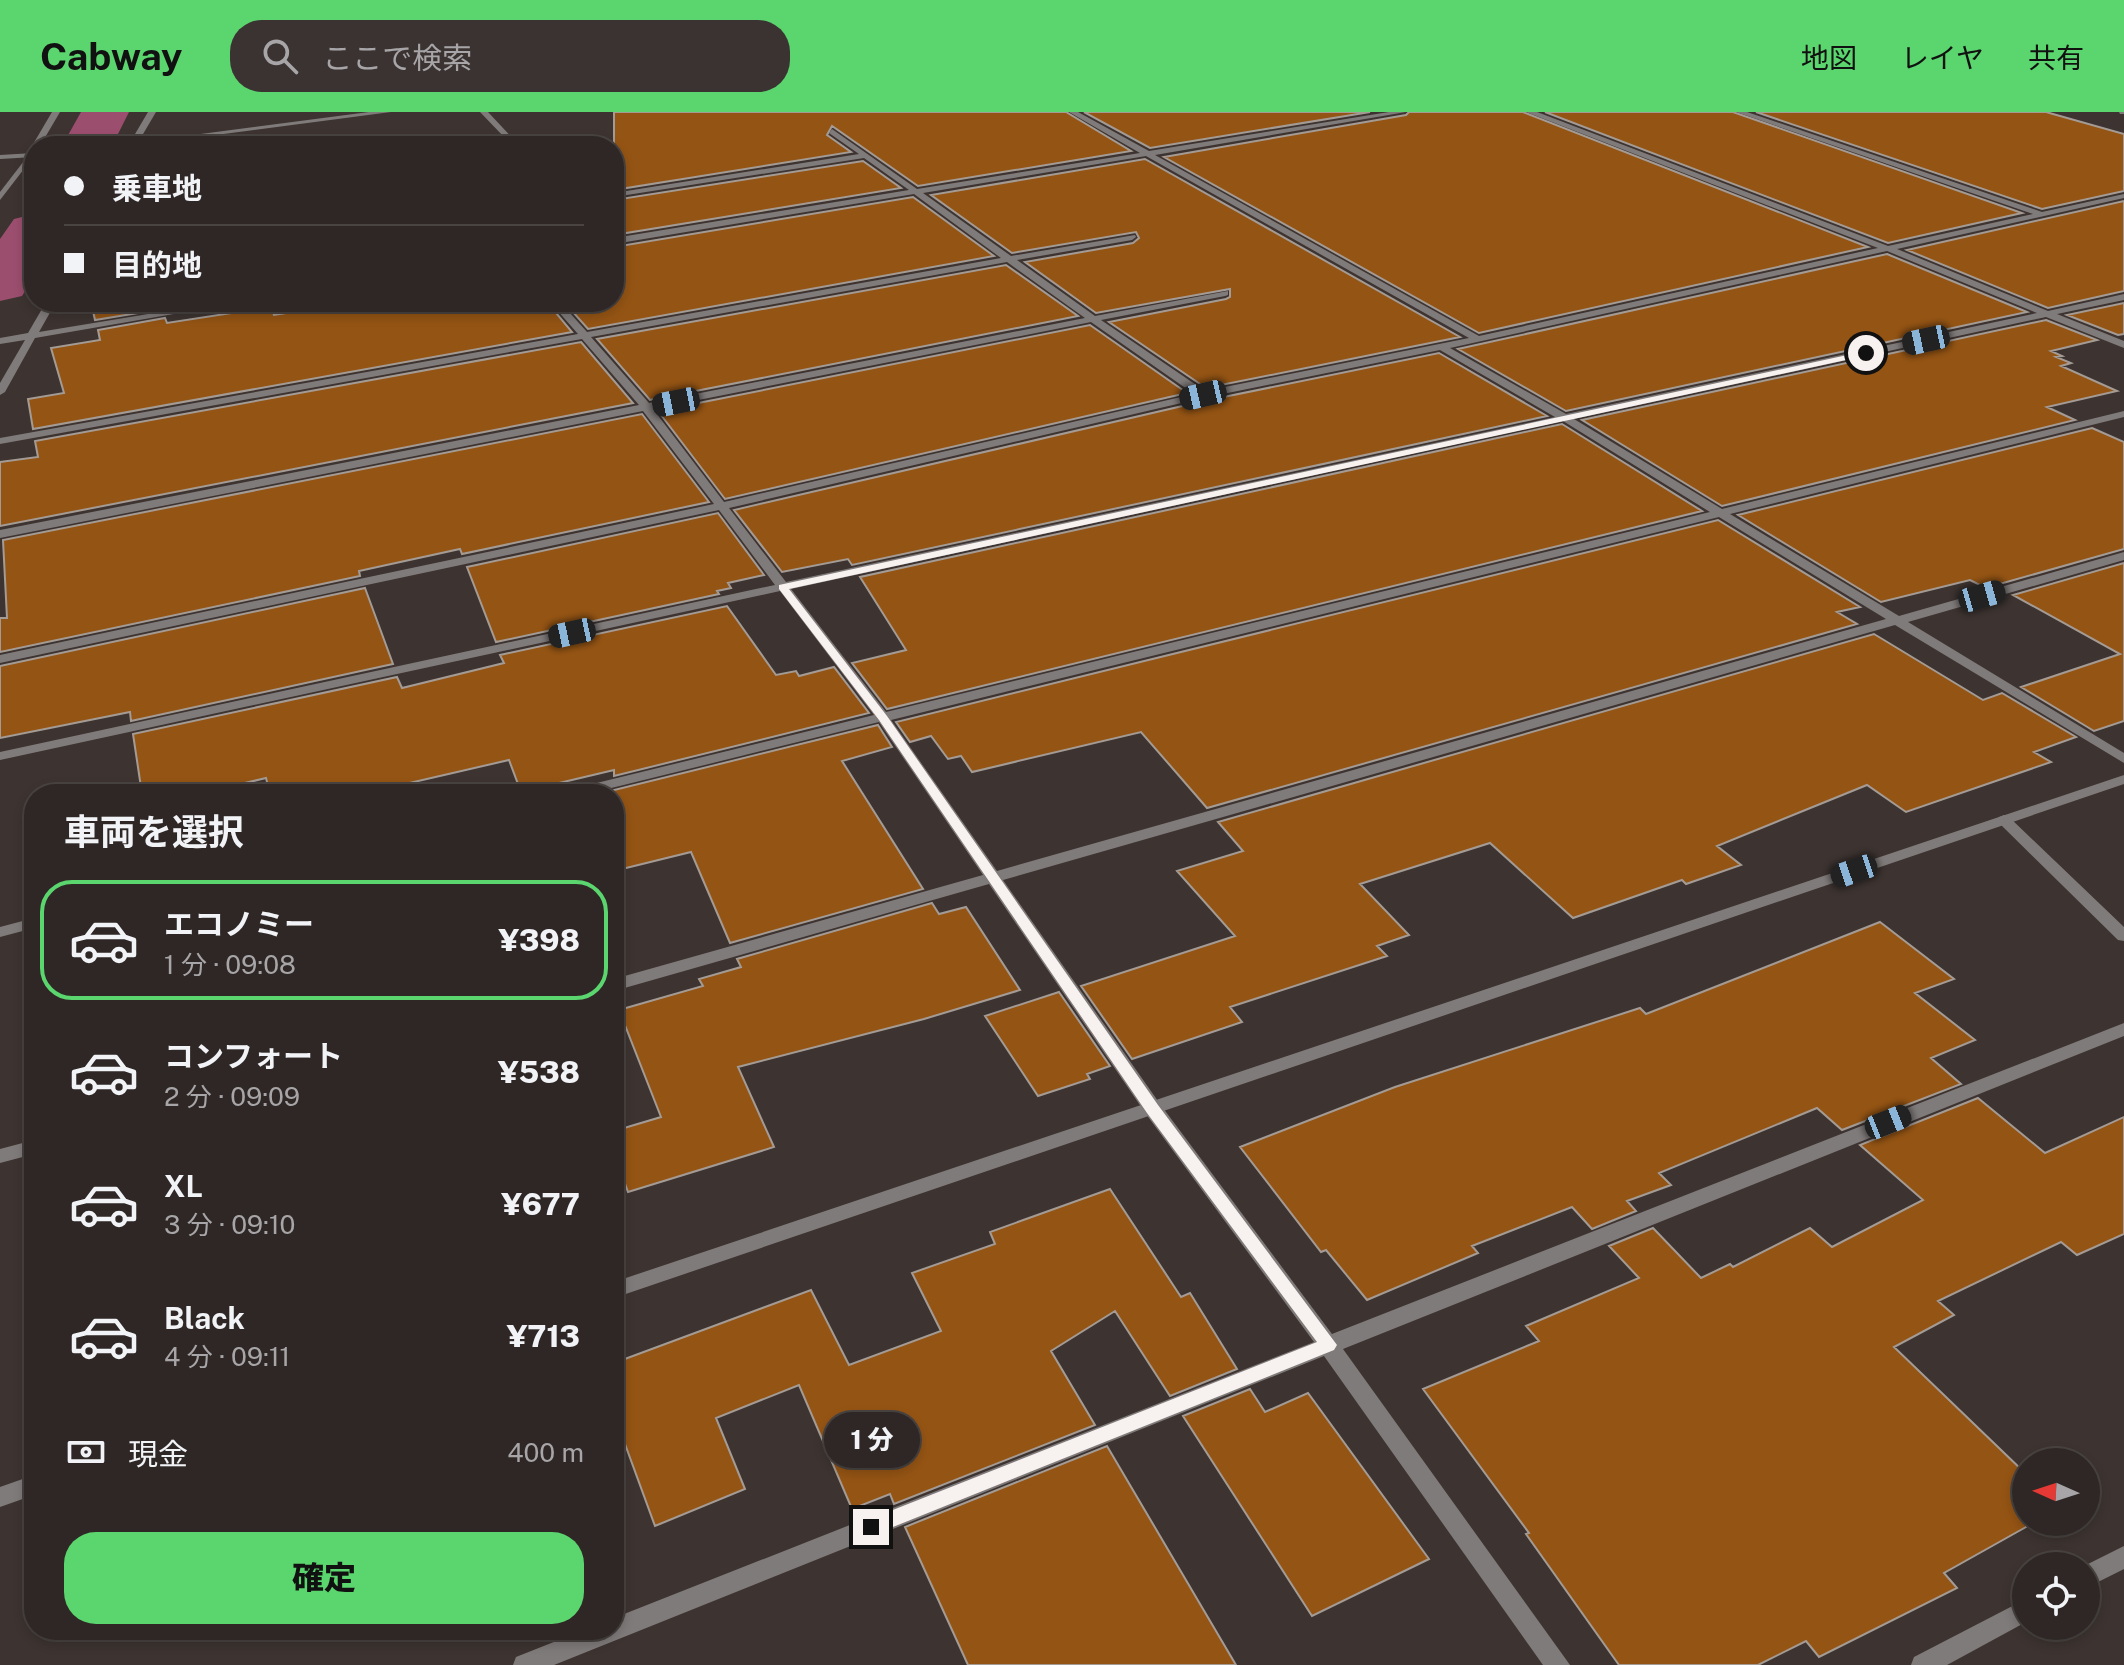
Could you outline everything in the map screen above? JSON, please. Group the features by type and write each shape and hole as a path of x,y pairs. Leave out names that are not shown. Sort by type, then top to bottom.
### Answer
{"street":[{"path":"43,136 56,112"},
{"path":"138,136 152,112"},
{"path":"202,136 387,112"},
{"path":"484,112 509,136"},
{"path":"1073,112 1478,339"},
{"path":"624,239 1402,112"},
{"path":"1530,112 1889,249 2124,345"},
{"path":"1740,112 2040,213"},
{"path":"832,131 918,191 1006,259 1203,395"},
{"path":"0,160 24,154"},
{"path":"624,193 866,155"},
{"path":"0,198 24,166"},
{"path":"0,659 721,506 1203,395 1441,347 2124,196"},
{"path":"0,441 1132,237"},
{"path":"0,534 1225,293"},
{"path":"0,756 2124,297"},
{"path":"0,392 45,312"},
{"path":"2,340 176,312"},
{"path":"563,312 647,408 883,718 1153,1109 1328,1345 1558,1665"},
{"path":"1441,347 1567,419 2124,759"},
{"path":"610,784 2124,414"},
{"path":"624,982 2124,556"},
{"path":"624,1287 2124,779"},
{"path":"2004,820 2124,936"},
{"path":"0,932 24,926"},
{"path":"624,1626 2124,1029"},
{"path":"0,1156 24,1150"},
{"path":"0,1497 24,1489"},
{"path":"2100,1570 2124,1557"},
{"path":"1923,1665 2012,1617"},
{"path":"525,1665 588,1640"}],"building":[{"path":"614,112 1066,112 1131,151 918,186 832,126 827,135 851,152 624,188 624,136 614,136"},
{"path":"1084,112 1370,112 1150,148"},
{"path":"1409,112 1523,112 1868,247 1479,333 1164,157 1406,115"},
{"path":"1545,112 1733,112 2022,213 1888,243"},
{"path":"1756,112 2046,112 2124,134 2124,191 2042,209"},
{"path":"1145,159 1460,337 1206,388 1109,322 1226,299 1230,297 1230,289 1096,313 1025,262 1133,243 1139,238 1136,232 1012,253 931,195"},
{"path":"863,161 901,188 624,233 624,198"},
{"path":"913,197 994,256 588,329 573,312 624,312 624,245"},
{"path":"2124,201 2124,291 2048,308 1907,250"},
{"path":"1887,254 2027,312 1566,411 1458,349"},
{"path":"1006,265 1078,316 650,400 597,339"},
{"path":"2124,303 2124,334 2118,335 2067,315"},
{"path":"93,312 144,312 95,320"},
{"path":"238,312 273,312 274,315 293,312 555,312 572,332 33,429 28,399 64,393 51,348 100,340 98,330 165,318 167,323"},
{"path":"2046,320 2097,340 2051,351 2062,356 2056,357 2071,363 2061,366 2117,391 2047,407 2075,420 1722,506 1582,420"},
{"path":"1090,325 1187,393 725,499 658,411"},
{"path":"581,342 633,403 0,526 0,462 38,457 35,441"},
{"path":"1439,353 1547,416 852,565 848,559 782,572 734,510 1204,401"},
{"path":"642,414 709,502 462,554 460,549 359,571 360,576 0,652 0,618 7,618 3,540"},
{"path":"1562,424 1702,511 887,709 852,663 906,650 860,577"},
{"path":"2092,428 2124,442 2124,549 1996,585 1984,587 1970,580 1881,602 1738,515"},
{"path":"718,513 764,575 728,583 731,588 717,591 719,594 496,642 467,567"},
{"path":"1718,520 1860,607 1837,612 1857,624 1207,808 1141,732 972,772 961,756 948,759 931,736 910,742 896,722"},
{"path":"2124,563 2124,721 2094,731 2021,687 2120,654 2013,595"},
{"path":"365,588 393,664 131,721 130,712 0,738 0,666"},
{"path":"727,606 776,675 796,671 799,676 834,667 869,713 614,776 614,770 555,784 518,784 509,760 405,784 268,784 266,778 241,784 140,784 133,734 397,677 402,688 504,663 500,655"},
{"path":"1874,634 1983,700 2002,693 2076,737 2034,752 2051,762 1906,812 1867,785 1717,846 1741,865 1686,884 1682,880 1573,918 1490,843 1360,884 1409,935 1377,946 1387,956 1230,1007 1242,1022 1132,1059 1081,986 1235,936 1177,871 1243,851 1218,822"},
{"path":"878,725 892,747 842,761 923,889 730,943 691,852 624,869 624,788"},
{"path":"932,903 939,914 966,907 1020,990 924,1019 738,1067 774,1147 628,1192 624,1181 624,1128 661,1117 624,1023 624,1009 703,986 699,979 741,967 737,959"},
{"path":"1880,922 1954,979 1915,993 1975,1040 1931,1058 1961,1084 1842,1130 1817,1108 1659,1173 1671,1185 1627,1201 1636,1211 1592,1229 1572,1207 1472,1246 1478,1253 1367,1300 1326,1250 1321,1252 1240,1147 1395,1087 1640,1008 1646,1014"},
{"path":"1059,992 1110,1066 1087,1074 1090,1079 1038,1096 985,1016"},
{"path":"1978,1098 2045,1153 2124,1117 2124,1234 2077,1255 2061,1242 1938,1301 1954,1315 1894,1347 2012,1461 2012,1535 1944,1573 1957,1588 1819,1657 1806,1641 1758,1665 1619,1665 1526,1534 1529,1533 1423,1389 1539,1341 1526,1326 1639,1278 1609,1246 1653,1228 1701,1278 1730,1264 1733,1267 1810,1228 1832,1247 1923,1200 1860,1145"},
{"path":"1110,1189 1181,1297 1190,1293 1237,1369 1170,1396 1115,1311 1051,1351 1095,1425 894,1504 890,1494 852,1509 799,1385 716,1418 745,1489 655,1526 624,1441 624,1359 811,1290 849,1365 941,1331 912,1273 995,1244 990,1232"},
{"path":"1250,1389 1265,1412 1308,1393 1429,1559 1312,1616 1183,1416"},
{"path":"1107,1446 1236,1665 968,1665 905,1527"}],"waterway":[{"path":"92,136 105,112"},
{"path":"0,283 24,246"}],"route":[{"path":"871,1527 1328,1345 1153,1109 883,718 783,587 1866,353"}]}
